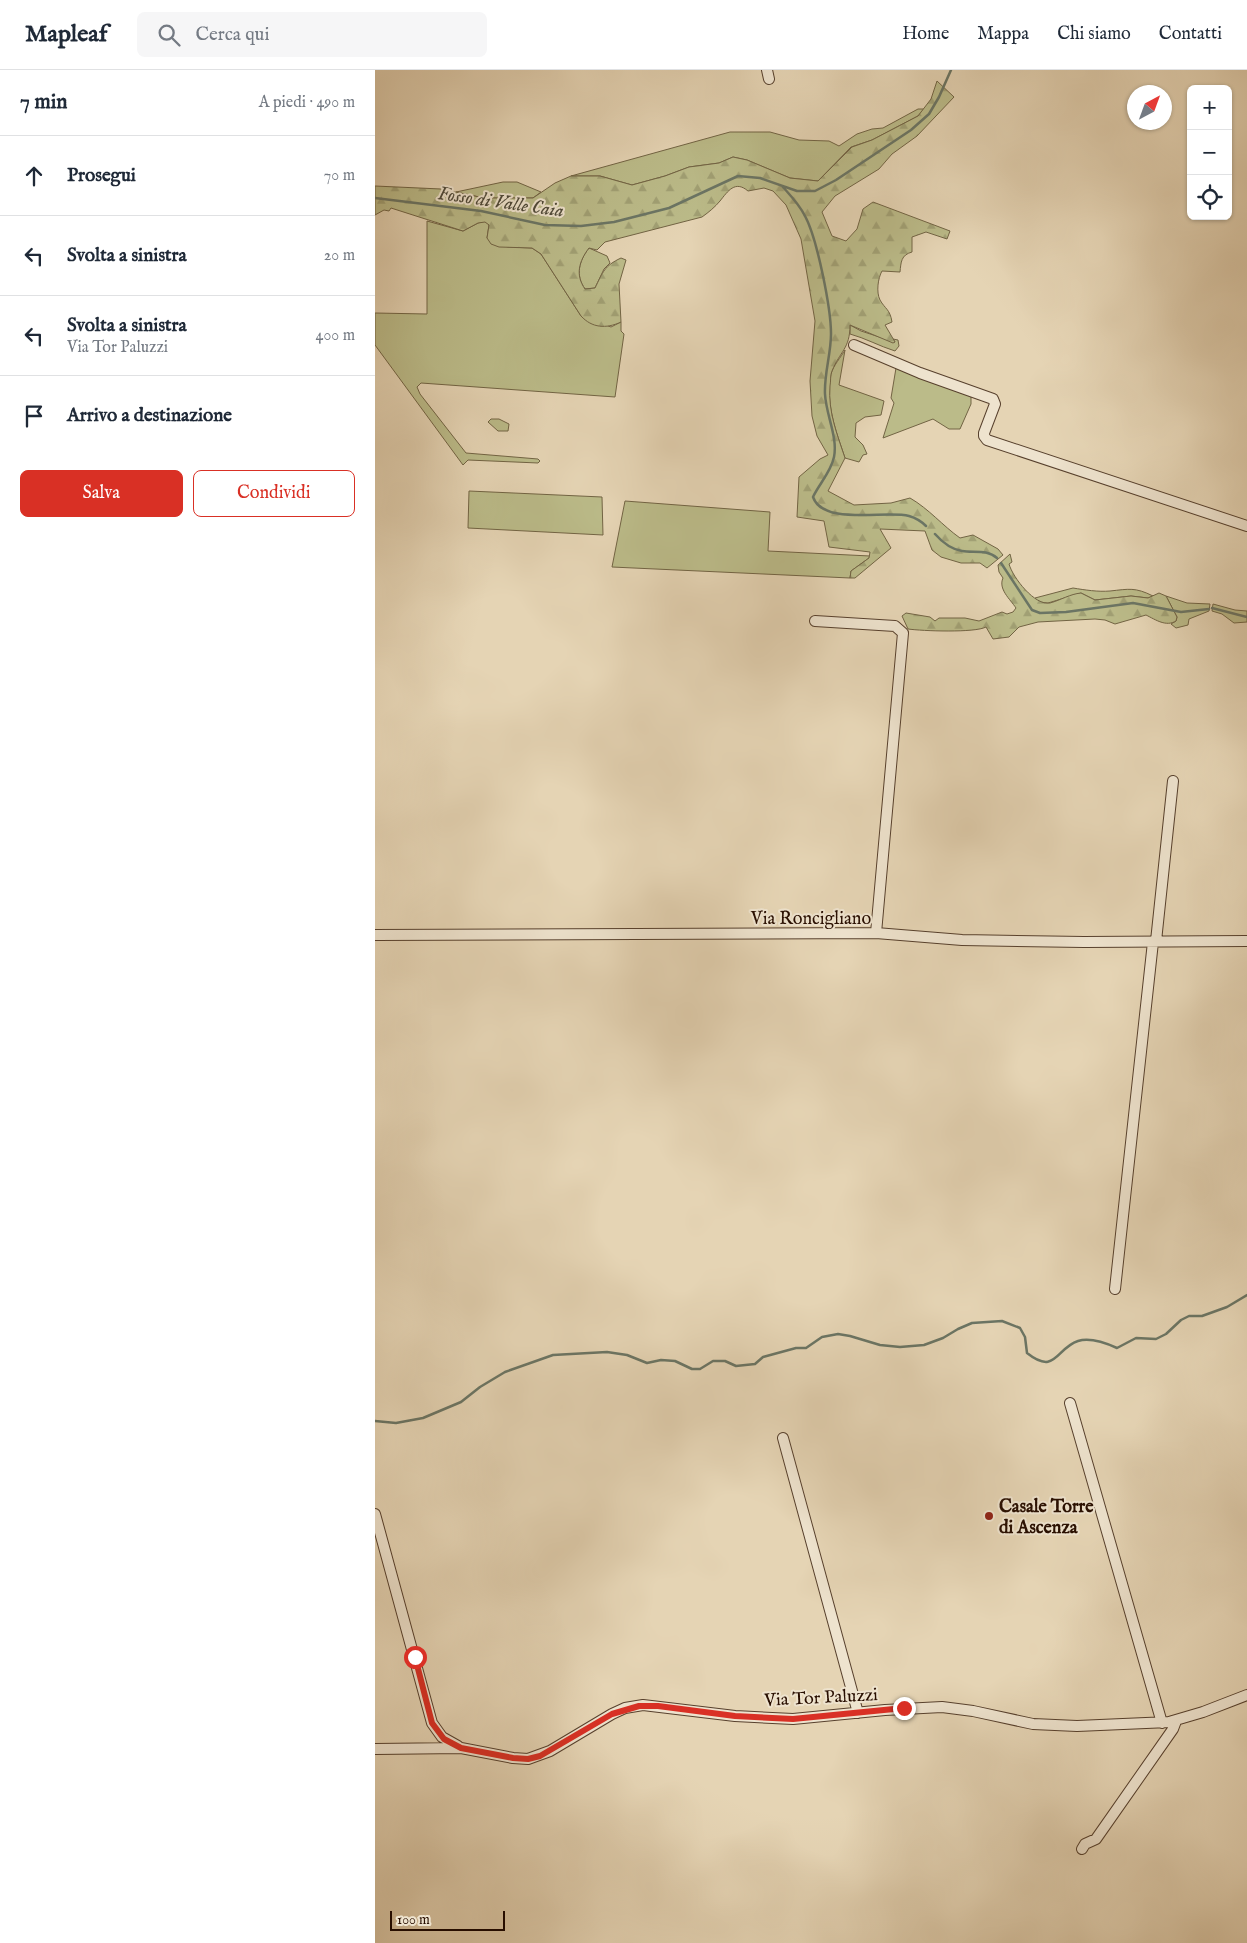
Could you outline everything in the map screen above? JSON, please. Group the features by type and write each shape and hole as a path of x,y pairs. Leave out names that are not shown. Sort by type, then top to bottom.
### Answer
{"street":[{"path":"854,345 920,373 993,399 995,404 984,433 987,440 1247,526"},
{"path":"815,621 895,626 903,632 876,933"},
{"path":"1115,1289 1173,782"},
{"name":"Via Roncigliano","path":"375,935 876,933 962,940 1247,941"},
{"path":"1070,1403 1162,1723"},
{"path":"783,1438 858,1713"},
{"path":"375,1514 432,1723 444,1739 461,1748"},
{"name":"Via Tor Paluzzi","path":"375,1749 461,1748 513,1758 534,1758 550,1751 612,1714 639,1706 658,1706 730,1716 782,1719 942,1707 1042,1725 1162,1723 1176,1721 1247,1695"},
{"path":"1082,1849 1085,1844 1096,1839 1173,1729 1176,1721"}],"green space":[{"path":"937,81 954,97 917,136 892,154 879,169 835,196 822,212 832,236 846,241 857,229 863,209 873,202 950,231 947,239 926,232 912,237 912,252 908,253 901,262 900,272 882,271 878,293 880,300 890,314 892,322 885,325 895,342 893,343 850,325 848,340 831,374 830,386 830,405 836,432 845,458 828,491 854,505 891,503 910,498 960,538 973,535 998,549 1003,555 987,568 980,563 961,563 941,557 932,550 925,531 880,529 891,548 855,578 850,578 851,571 869,558 870,552 829,547 824,521 797,517 799,477 820,459 828,455 817,436 812,416 810,381 815,321 801,239 786,205 773,191 764,188 748,191 739,187 732,188 702,217 605,242 597,250 589,248 579,268 580,279 585,289 595,288 602,274 611,264 621,258 626,260 619,284 621,322 610,326 595,325 581,316 541,254 532,248 499,247 491,244 487,238 489,225 485,222 478,223 463,231 391,208 389,211 384,210 375,215 375,186 441,189 484,198 533,198 555,183 571,176 600,176 632,185 689,167 719,163 733,157 747,160 790,178 818,181 852,147 872,140 918,116 931,99"},
{"path":"918,109 924,109 918,116 872,140 851,147 818,181 790,178 747,160 733,157 719,163 689,167 632,185 600,176 571,176 730,132 770,132 799,140 829,141 839,146 857,134 883,128"},
{"path":"503,182 517,182 541,192 533,198 484,198 456,192"},
{"path":"427,221 463,231 485,221 489,225 487,238 508,247 532,248 541,254 581,316 611,327 621,322 621,331 624,334 615,397 421,383 417,387 420,394 466,453 538,459 540,461 538,463 468,460 463,465 375,345 375,313 427,314"},
{"path":"589,248 607,256 610,263 604,269 595,288 585,289 580,279 579,268"},
{"path":"850,325 861,331 895,342 893,339 898,340 899,346 895,351 850,334"},
{"path":"845,350 839,385 884,401 881,415 865,417 856,423 855,437 863,445 867,454 863,455 859,462 845,458 830,406 831,374"},
{"path":"896,368 971,395 971,404 960,429 949,429 933,419 883,438 894,403 891,398"},
{"path":"491,419 499,419 509,424 508,431 498,431 488,422"},
{"path":"469,491 602,497 603,535 468,528"},
{"path":"625,501 770,512 768,551 870,556 851,571 850,578 612,567"},
{"path":"1010,554 1012,562 1009,564 1015,576 1031,596 1044,603 1050,603 1081,593 1095,600 1131,596 1148,598 1159,593 1166,596 1177,617 1176,621 1165,623 1146,615 1115,624 1095,619 1038,622 1019,627 1009,637 993,639 986,627 960,631 908,629 902,616 906,613 930,617 935,621 939,618 965,618 979,621 1002,612 1007,614 1013,612 1016,608 1003,590 1003,578 999,572 998,565"},
{"path":"1073,588 1101,591 1132,589 1153,596 1148,598 1131,596 1095,600 1081,593 1048,603 1038,602 1035,598"},
{"path":"1166,596 1187,603 1210,604 1209,611 1189,619 1188,625 1176,628 1171,624 1176,621 1177,617"},
{"path":"1213,604 1247,611 1247,622 1234,623 1222,614 1212,611"}],"waterway":[{"name":"Fosso di Valle Caia","path":"375,198 481,211 545,225 581,226 614,222 669,208 738,176 760,178 797,191 815,191 836,180 911,130 929,114 951,70"},
{"path":"782,186 800,208 810,226 823,274 829,308 831,342 825,394 835,449 830,468 813,497 819,506 829,511 856,515 909,516 926,526"},
{"path":"935,534 954,549 985,552 997,558"},
{"path":"1001,563 1032,610 1040,613 1066,612 1133,603 1181,612 1209,609"},
{"path":"1212,608 1247,617"},
{"path":"375,1421 396,1423 423,1418 461,1402 480,1387 505,1372 553,1355 607,1352 627,1355 647,1363 661,1360 675,1361 692,1369 700,1369 713,1361 725,1361 736,1366 755,1364 763,1357 796,1348 806,1348 822,1337 838,1334 880,1345 900,1347 924,1345 943,1338 972,1323 1002,1321 1020,1328 1025,1337 1027,1353 1044,1362 1055,1358 1071,1344 1078,1341 1098,1341 1117,1348 1136,1338 1156,1339 1166,1334 1181,1320 1189,1316 1202,1316 1227,1307 1247,1295"}],"place":[{"name":"Casale Torre di Ascenza","path":"989,1516"}],"route":[{"path":"415,1657 432,1723 440,1735 448,1742 461,1748 480,1750 516,1759 540,1756 612,1714 625,1708 639,1706 658,1706 735,1716 793,1719 904,1708"}]}
